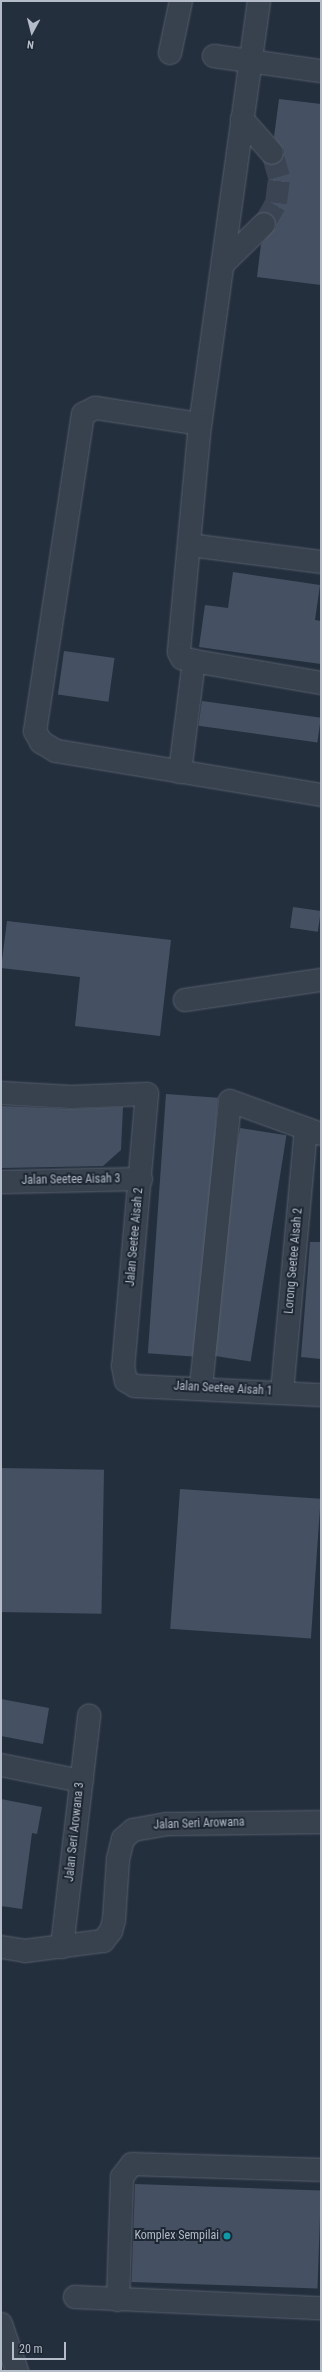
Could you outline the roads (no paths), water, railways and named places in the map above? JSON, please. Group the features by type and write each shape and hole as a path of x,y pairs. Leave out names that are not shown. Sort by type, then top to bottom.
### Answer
{"street":[{"path":"170,53 181,1"},
{"path":"259,1 200,424 179,652 182,658 194,661 321,683"},
{"path":"214,56 321,71"},
{"path":"242,119 272,153"},
{"path":"223,264 264,224"},
{"path":"200,424 95,408 82,414 35,731 41,742 56,751 321,795"},
{"path":"190,545 321,562"},
{"path":"180,772 194,661"},
{"path":"185,1000 321,980"},
{"name":"Jalan Seetee Aisah 2","path":"1,1094 71,1097 147,1094 141,1178 123,1366 126,1381"},
{"path":"201,1387 230,1101 314,1131"},
{"name":"Lorong Seetee Aisah 2","path":"282,1392 314,1131"},
{"name":"Jalan Seetee Aisah 3","path":"1,1182 141,1178"},
{"name":"Jalan Seetee Aisah 1","path":"126,1381 135,1386 201,1387 321,1395"},
{"name":"Jalan Seri Arowana 3","path":"62,1948 80,1781 89,1716"},
{"path":"1,1765 80,1781"},
{"name":"Jalan Seri Arowana","path":"1,1947 25,1951 62,1948 103,1941 111,1931 118,1859 123,1839 133,1830 166,1824 321,1822"},
{"path":"118,2300 122,2177 132,2164 321,2170"},
{"path":"75,2297 321,2308"},
{"path":"1,2324 17,2371"}],"tunnel":[{"path":"264,224 276,203 279,177 272,153"}],"place":[{"name":"Komplex Sempilai","path":"227,2236"}]}
